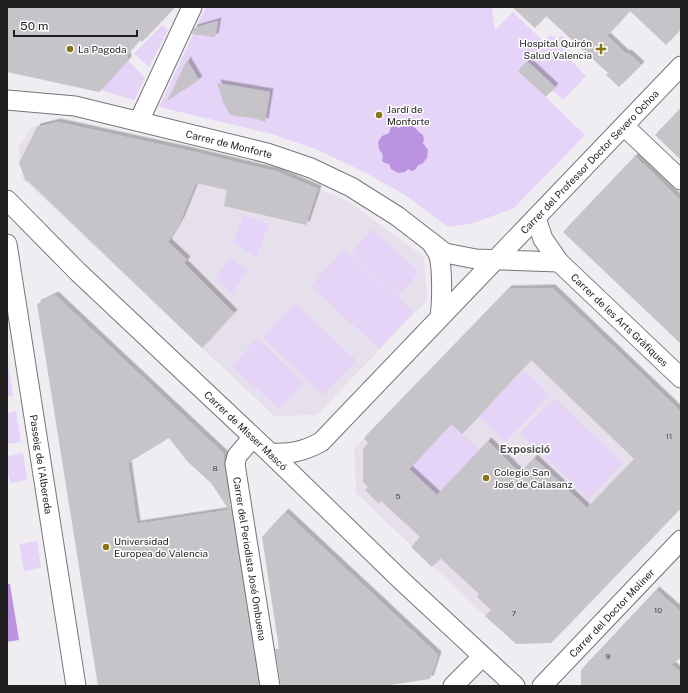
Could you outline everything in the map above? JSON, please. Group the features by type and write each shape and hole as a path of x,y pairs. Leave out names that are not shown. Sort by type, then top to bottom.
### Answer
{"street":[{"path":"138,121 192,7"},
{"name":"Carrer del Professor Doctor Severo Ochoa","path":"270,453 288,454 299,452 321,442 681,66"},
{"name":"Carrer de Monforte","path":"7,100 75,106 267,153 311,168 351,187 397,216 431,242"},
{"path":"624,126 681,180"},
{"name":"Carrer de Misser Mascó","path":"7,200 78,272 514,686"},
{"name":"Carrer de les Arts Gràfiques","path":"536,218 543,239 559,262 681,378"},
{"path":"431,242 445,253 476,258 559,262"},
{"path":"431,242 438,253 440,263 442,303 440,317"},
{"name":"Passeig de l'Albereda","path":"7,244 76,686"},
{"name":"Carrer del Periodista José Ombuena","path":"253,437 237,456 235,464 270,686"},
{"name":"Carrer del Doctor Moliner","path":"542,686 681,540"},
{"path":"453,686 478,661 486,660"}],"shaded area":[{"name":"Jardí de Monforte","path":"206,7 492,7 495,30 513,12 542,40 545,40 551,35 557,40 561,35 570,44 562,52 586,76 563,100 552,90 555,87 527,62 519,71 585,135 514,208 474,223 448,227 405,195 366,173 318,150 272,134 159,107"},
{"path":"161,26 164,26 167,32 149,67 134,54"},
{"path":"128,60 145,78 135,99 133,100 100,90"},
{"path":"50,121 183,149 278,172 349,202 424,257 427,300 317,415 274,416 23,179 18,148 32,127"},
{"path":"407,124 414,127 423,135 423,143 428,150 427,158 422,164 418,165 415,170 412,171 408,169 405,172 398,173 391,169 389,164 382,161 383,155 379,149 378,142 382,136 389,133 391,127 394,126 399,128"},
{"path":"244,215 269,224 257,258 233,242"},
{"path":"372,229 419,272 398,296 351,253"},
{"path":"344,249 413,311 379,349 311,286"},
{"path":"230,258 248,270 231,294 215,278"},
{"path":"295,303 356,360 323,395 263,338"},
{"path":"257,338 304,382 279,409 232,366"},
{"path":"7,357 13,396 7,397"},
{"name":"Colegio San José de Calasanz","path":"531,360 634,459 485,616 356,493 354,449 421,378 454,409 524,367"},
{"path":"524,370 550,395 506,442 479,417"},
{"path":"554,398 623,463 589,499 520,433"},
{"path":"16,411 21,442 7,444 7,413"},
{"path":"451,424 479,450 437,495 409,469"},
{"path":"23,453 27,480 10,483 7,468 7,456"},
{"path":"37,541 41,568 24,571 19,544"},
{"path":"7,584 10,584 19,640 7,642"}],"building":[{"name":"La Pagoda","path":"7,7 175,7 142,42 140,40 127,55 128,60 99,92 7,72"},
{"name":"Hospital Quirón Salud Valencia","path":"512,7 681,7 681,29 666,45 630,11 607,36 626,54 628,53 641,65 619,87 606,75 608,73 546,16 535,28"},
{"path":"218,21 215,37 192,34 194,28"},
{"path":"187,60 199,80 167,101"},
{"path":"527,61 555,87 546,97 518,71"},
{"path":"217,83 270,92 265,122 257,119 230,115 223,102"},
{"path":"681,108 681,160 655,135"},
{"path":"57,122 278,172 318,189 306,225 224,206 227,190 196,183 181,220 168,242 187,260 184,263 234,313 202,348 28,181 26,181 19,163 37,127"},
{"path":"635,156 681,201 681,344 563,232"},
{"path":"552,288 681,412 681,508 551,643 516,644 485,616 491,610 477,597 479,594 440,558 432,567 411,547 420,537 381,501 379,504 365,490 368,487 363,482 363,449 368,443 364,438 508,289","holes":["531,360 634,459 587,508 534,458 520,473 488,441 437,495 409,469 451,424 462,434"]},
{"path":"55,295 224,454 224,466 259,686 98,686 37,304","holes":["169,438 187,461 211,483 229,510 137,524 128,463"]},
{"path":"285,512 438,655 430,679 383,686 281,686 275,649 279,649 262,537"},
{"path":"656,590 681,612 681,658 671,664 681,673 681,686 581,686 581,670"}],"place":[{"name":"La Pagoda","path":"70,49"},
{"name":"Hospital Quirón Salud Valencia","path":"601,49"},
{"name":"Jardí de Monforte","path":"379,115"},
{"name":"Colegio San José de Calasanz","path":"486,478"},
{"name":"Universidad Europea de Valencia","path":"106,547"}],"district":[{"name":"Exposició","path":"525,449"}]}
